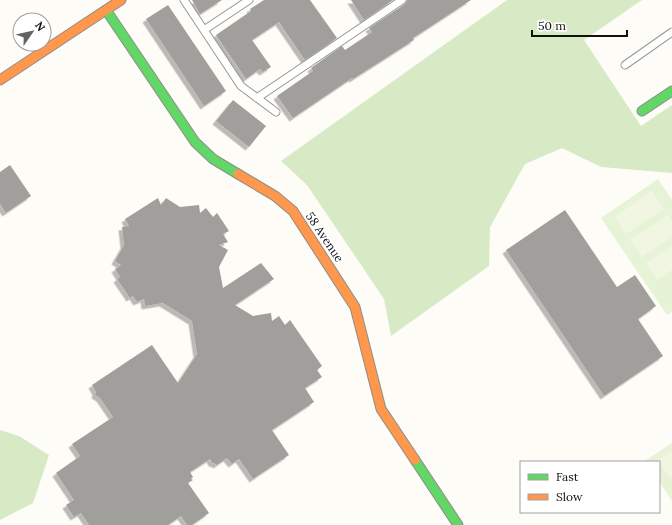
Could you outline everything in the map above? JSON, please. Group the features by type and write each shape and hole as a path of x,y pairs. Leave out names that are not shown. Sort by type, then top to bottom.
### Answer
{"street":[{"path":"0,80 121,0"},
{"name":"58 Avenue","path":"106,10 195,142 213,159 275,196 293,212 304,227 355,307 381,409 458,525"},
{"path":"642,112 672,91"}],"lane":[{"path":"184,0 241,86 276,112"},
{"path":"204,30 249,0"},
{"path":"257,98 402,0"},
{"path":"625,65 672,32"}],"green space":[{"path":"507,0 642,0 584,40 641,126 672,105 672,173 601,167 562,148 525,164 490,227 489,266 391,336 384,299 307,185 281,161"},
{"path":"658,179 672,200 672,312 667,315 601,218"},
{"path":"652,191 664,209 626,234 614,217"},
{"path":"668,215 672,221 672,237 642,257 630,240"},
{"path":"672,245 672,270 657,280 646,263"},
{"path":"0,430 19,436 49,455 33,503 0,520"},
{"path":"672,443 672,501 660,483 660,461 645,461"},
{"path":"672,451 672,476 670,478 660,461 658,460"}],"building":[{"path":"192,0 222,0 200,14"},
{"path":"264,0 310,0 337,38 305,60 279,22 252,40 271,67 263,72 260,69 246,79 216,35 251,11 250,9"},
{"path":"351,0 393,0 364,20"},
{"path":"407,0 471,0 413,38 414,40 353,79 352,78 293,118 277,96 313,71 311,68 342,46 345,50 372,32 369,28 405,4"},
{"path":"168,5 226,91 204,106 146,19"},
{"path":"233,100 266,126 249,147 216,121"},
{"path":"10,165 31,196 6,213 0,204 0,172"},
{"path":"158,198 161,205 166,198 180,207 199,205 200,213 206,208 213,217 217,213 229,231 223,234 228,242 219,245 228,250 219,267 223,288 261,263 274,279 235,305 253,316 271,313 272,321 279,316 285,325 290,320 322,366 317,370 322,377 305,388 314,402 272,430 289,455 253,479 239,459 232,464 227,458 217,465 214,463 213,464 210,459 190,472 193,477 191,479 193,480 188,483 209,513 192,525 187,525 181,516 168,525 89,525 81,513 74,517 66,505 74,500 56,473 80,456 72,444 113,417 100,398 95,395 96,392 92,385 152,345 178,383 197,354 192,321 163,303 145,306 144,299 137,302 133,296 130,298 117,279 120,277 115,269 121,265 115,261 124,245 122,227 129,226 125,219"},
{"path":"565,210 617,287 635,275 656,306 638,319 663,356 604,396 506,250"}],"traffic: fast":[{"path":"106,10 195,142 213,159 238,174"},
{"path":"642,111 672,91"},
{"path":"415,460 458,525"}],"traffic: slow":[{"path":"0,80 121,0"},
{"path":"238,174 275,196 293,211 355,307 381,409 415,460"}]}
